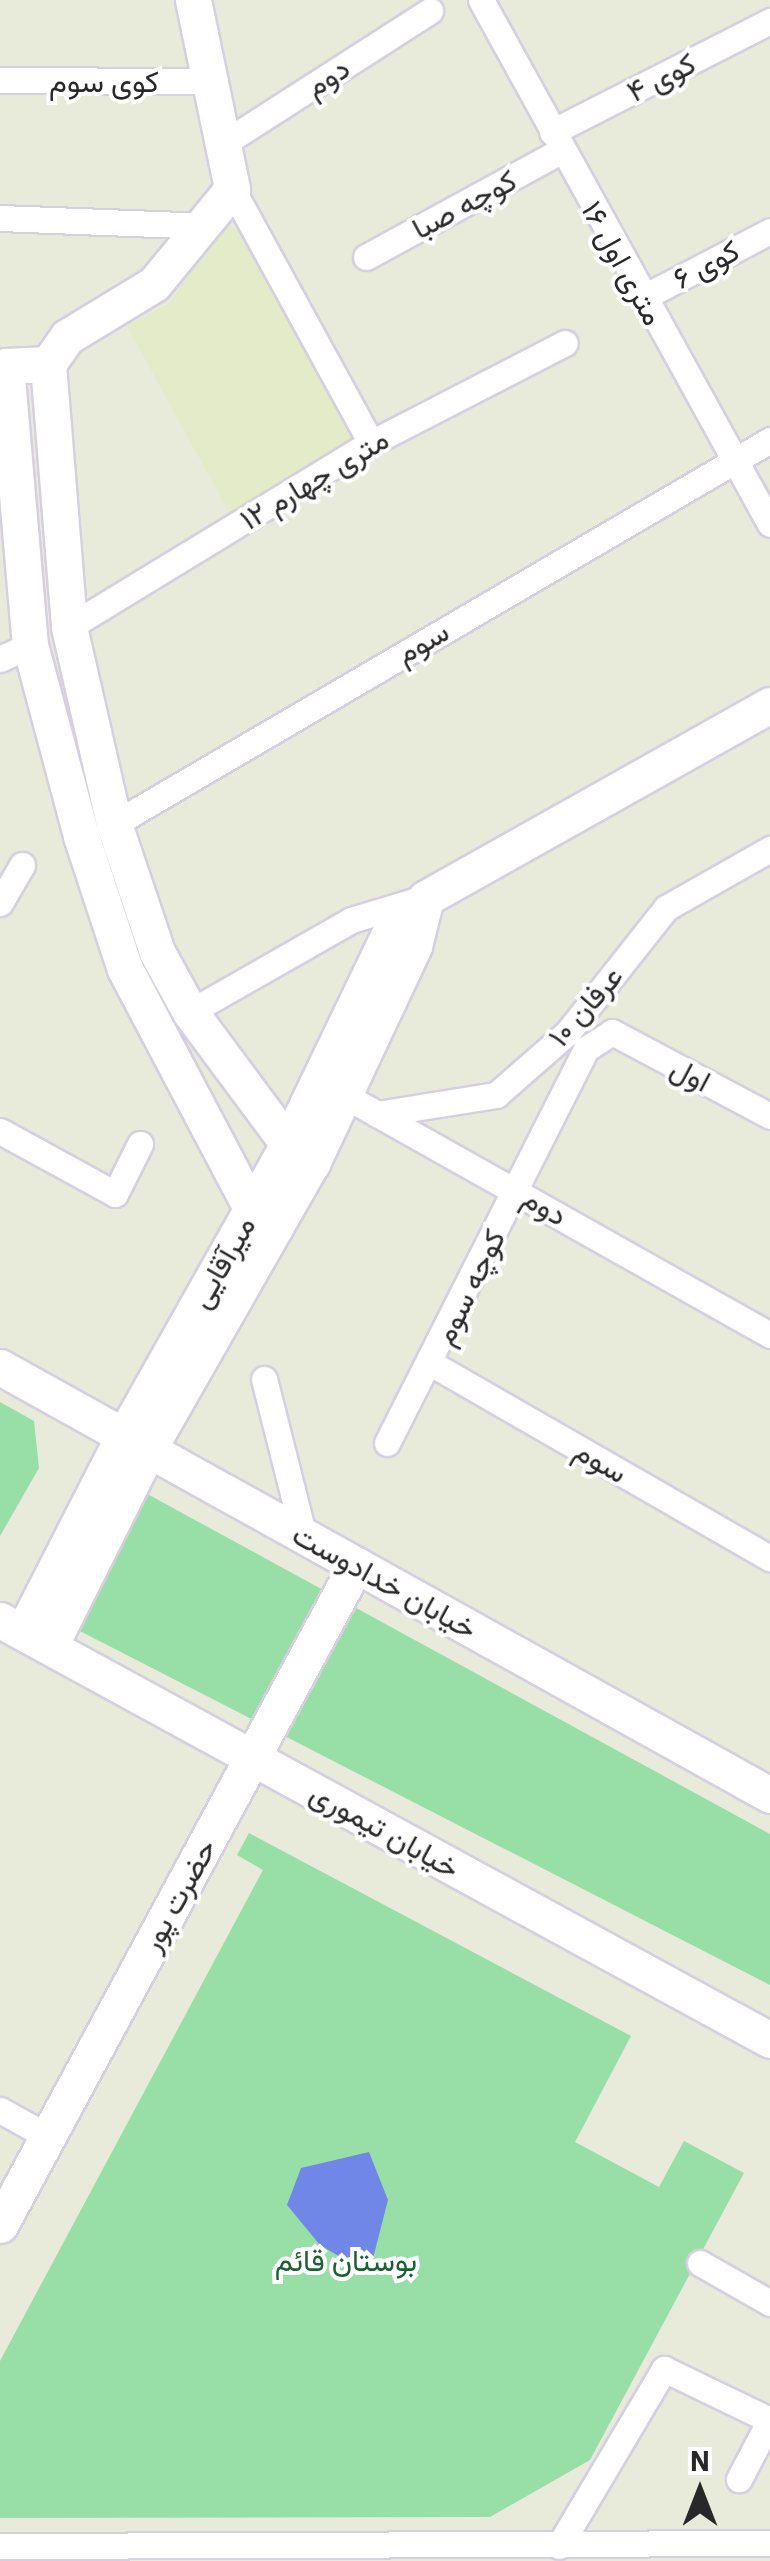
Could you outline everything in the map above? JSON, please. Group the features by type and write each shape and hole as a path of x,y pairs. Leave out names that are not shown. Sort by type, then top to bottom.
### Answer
{"street":[{"path":"193,0 232,189 371,443"},
{"name":"۱۶ متری اول","path":"480,0 731,461 770,524"},
{"name":"دوم","path":"224,143 430,11"},
{"name":"کوی ۴","path":"557,141 770,21"},
{"name":"کوی سوم","path":"0,80 208,81"},
{"name":"کوچه صبا","path":"366,257 557,141"},
{"path":"232,189 206,226 154,284 67,337 48,364 70,627 114,824 157,952 190,1012 300,1154"},
{"path":"0,218 206,226"},
{"name":"کوی ۶","path":"642,298 770,231"},
{"name":"۱۲ متری چهارم","path":"70,627 371,443 565,343"},
{"path":"48,364 3,362 15,652 125,969 264,1219"},
{"name":"سوم","path":"114,824 770,440"},
{"path":"190,1012 351,920 426,898 770,705"},
{"name":"عرفان ۱۰","path":"377,1114 496,1095 568,1032 666,908 770,850"},
{"path":"0,903 22,865"},
{"name":"میرآقایی","path":"24,1633 264,1219 331,1088 414,946 426,898"},
{"name":"اول","path":"612,1032 770,1116"},
{"name":"کوچه سوم","path":"387,1444 432,1364 586,1048 612,1032"},
{"name":"دوم","path":"331,1088 770,1335"},
{"path":"0,1131 115,1194 140,1144"},
{"name":"سوم","path":"432,1364 770,1558"},
{"name":"خیابان خدادوست","path":"0,1367 770,1795"},
{"path":"264,1379 304,1538"},
{"name":"حضرت پور","path":"0,2224 356,1564"},
{"name":"خیابان تیموری","path":"24,1633 770,2040"},
{"path":"0,2110 47,2136"},
{"path":"700,2263 770,2303"},
{"path":"572,2551 664,2369 770,2420 738,2479"},
{"path":"0,2546 307,2554 572,2551 770,2542"}],"shaded area":[{"path":"225,222 244,236 354,444 229,512 127,326 170,303"}],"green space":[{"path":"0,1402 34,1421 39,1468 0,1536"},
{"path":"140,1490 770,1834 770,1985 72,1627"},
{"name":"بوستان قائم","path":"249,1833 631,2036 575,2142 659,2187 684,2141 744,2173 590,2460 490,2517 0,2518 0,2361 263,1870 237,1855"}],"water":[{"path":"369,2152 388,2200 369,2274 320,2245 287,2205 301,2168"}]}
